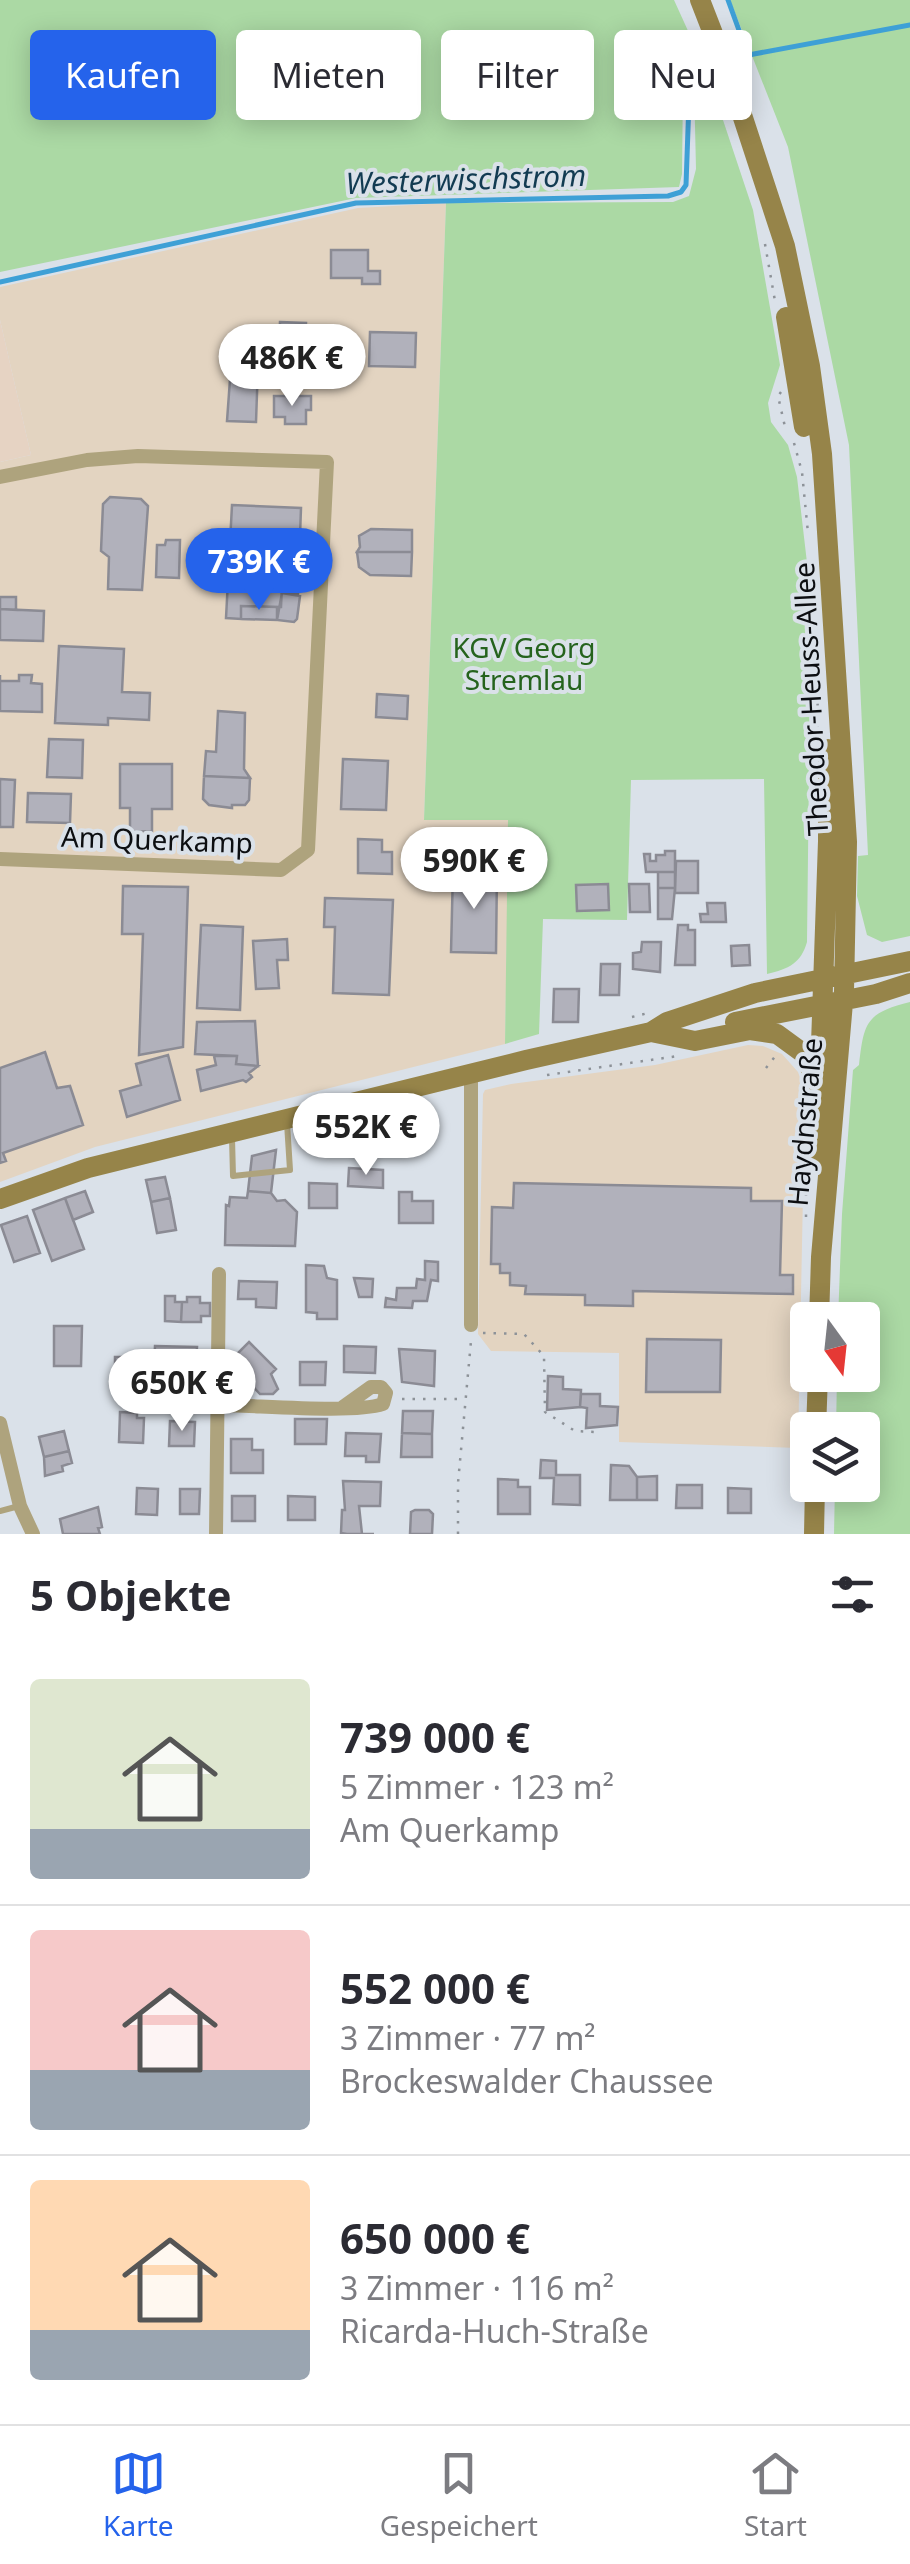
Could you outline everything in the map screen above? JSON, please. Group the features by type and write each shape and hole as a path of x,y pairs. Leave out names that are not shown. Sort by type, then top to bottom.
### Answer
{"street":[{"name":"Theodor-Heuss-Allee","path":"700,0 763,179 809,405 832,582 846,827 844,989"},
{"name":"Theodor-Heuss-Allee","path":"809,405 825,600 828,840 821,992"},
{"name":"Am Querkamp","path":"0,477 87,460 138,456 327,462 308,850 281,870 0,859"},
{"path":"845,948 877,960 910,954"},
{"path":"844,989 910,961"},
{"path":"0,1199 88,1168 651,1032 666,1022 755,993 821,992 910,983"},
{"name":"Haydnstraße","path":"820,1257 844,989"},
{"path":"675,1037 821,992"},
{"name":"Haydnstraße","path":"819,1302 816,1186 821,992"},
{"path":"651,1032 694,1041 750,1030 777,1034 803,1053 819,1086"},
{"path":"471,1073 471,1332"},
{"path":"216,1534 219,1274"},
{"path":"218,1405 343,1407"},
{"path":"0,1423 20,1506 33,1534"},
{"path":"814,1534 815,1502"}],"lane":[{"path":"232,1132 233,1176 290,1170 286,1118"},
{"path":"0,1511 20,1506"}],"path":[{"path":"764,245 778,316"},
{"path":"783,386 778,396 782,423 796,448 810,540"},
{"path":"817,738 818,682"},
{"path":"766,1068 781,1048"},
{"path":"535,1076 689,1053"},
{"path":"458,1534 471,1332 524,1334 544,1356 545,1412 575,1431 596,1432"},
{"path":"398,1399 466,1399"}],"shaded area":[{"path":"446,203 424,819 509,820 505,1044 95,1147 0,1182 0,462 31,455 0,320 0,287 358,208"},
{"path":"0,320 31,455 0,462"},
{"path":"748,1045 782,1054 798,1072 805,1092 801,1302 790,1302 790,1392 799,1392 799,1412 790,1412 790,1448 619,1442 619,1353 491,1351 478,1334 485,1090 655,1065"}],"green space":[{"path":"0,0 674,0 688,30 614,30 614,120 683,120 679,187 356,198 0,272"},
{"path":"730,0 910,0 910,936 882,942 867,935 857,896 858,856 868,855 849,445 788,147 752,56 752,30 742,30"},
{"name":"KGV Georg Stremlau","path":"695,120 723,120 753,210 780,365 768,403 771,422 788,445 797,477 811,597 807,942 793,964 767,974 764,779 631,780 627,920 543,919 539,1034 505,1044 508,820 424,820 446,203 673,202 689,196 696,169"},
{"path":"910,1002 910,1534 834,1534 835,1502 880,1502 880,1412 836,1412 837,1392 880,1392 880,1302 839,1302 853,1070 859,1065 866,1029 884,1010"}],"building":[{"path":"331,250 368,250 368,271 380,271 380,284 362,284 362,278 331,278"},
{"path":"280,322 306,323 305,354 279,353"},
{"path":"370,332 416,333 415,367 369,366"},
{"path":"233,338 254,338 253,365 258,365 256,422 227,421"},
{"path":"274,396 311,396 306,424 285,424 285,417 274,417"},
{"path":"110,497 141,499 148,506 142,590 108,589 109,557 101,551 103,504"},
{"path":"232,505 301,508 299,562 283,563 281,607 241,606 241,619 226,618"},
{"path":"371,529 412,530 412,552 357,552 359,536"},
{"path":"166,540 180,540 179,578 156,577 157,545 165,545"},
{"path":"357,552 412,552 411,576 370,575 359,567"},
{"path":"283,563 299,565 298,594 282,593"},
{"path":"282,593 300,596 294,622 277,620"},
{"path":"0,597 16,597 16,610 0,609"},
{"path":"241,606 277,607 277,620 241,619"},
{"path":"0,609 44,611 43,641 0,640"},
{"path":"59,646 124,649 122,692 150,693 149,720 108,718 108,725 55,723"},
{"path":"19,675 32,675 31,683 42,684 42,712 0,711 0,681 19,681"},
{"path":"377,694 408,696 407,719 376,717"},
{"path":"218,711 245,713 244,769 250,778 204,776 206,751 216,752"},
{"path":"49,739 83,740 82,778 47,777"},
{"path":"343,759 388,761 386,810 341,809"},
{"path":"120,764 172,764 172,809 152,809 152,831 130,832 130,808 120,808"},
{"path":"204,776 250,778 249,800 232,808 209,805 203,799"},
{"path":"0,779 15,780 13,827 0,827"},
{"path":"28,793 71,794 70,823 27,822"},
{"path":"358,839 382,840 382,852 392,852 392,874 358,873"},
{"path":"665,851 675,851 675,872 646,872 644,854 650,854 650,861 656,861 656,855 665,855"},
{"path":"676,861 698,861 698,893 675,893"},
{"path":"453,870 497,871 496,953 451,952"},
{"path":"658,872 675,872 675,888 658,888"},
{"path":"608,884 609,910 577,911 576,885"},
{"path":"629,884 649,884 650,912 630,912"},
{"path":"123,886 188,887 183,1047 139,1055 143,934 122,934"},
{"path":"658,888 675,888 672,919 658,919"},
{"path":"325,898 393,900 389,995 333,993 335,927 324,927"},
{"path":"707,903 725,903 726,922 701,922 700,914 708,914"},
{"path":"201,925 243,927 240,1010 197,1008"},
{"path":"678,925 695,930 695,965 675,965"},
{"path":"287,939 288,960 277,960 279,988 256,989 253,941"},
{"path":"642,942 661,942 660,972 633,969 633,953 641,952"},
{"path":"749,945 750,965 732,966 731,946"},
{"path":"601,964 620,964 619,995 600,995"},
{"path":"554,989 579,989 578,1022 553,1022"},
{"path":"255,1021 258,1066 236,1064 237,1056 195,1054 197,1022"},
{"path":"45,1052 57,1088 70,1086 83,1125 3,1153 6,1161 0,1163 0,1068"},
{"path":"168,1055 180,1100 127,1117 120,1091 141,1085 136,1064"},
{"path":"214,1056 237,1056 236,1064 258,1066 246,1082 201,1091 197,1070 216,1065"},
{"path":"412,1111 433,1111 433,1143 412,1143"},
{"path":"364,1120 387,1120 385,1156 363,1155"},
{"path":"276,1150 271,1193 248,1191 252,1156"},
{"path":"349,1168 383,1170 383,1188 348,1186"},
{"path":"165,1177 170,1198 151,1202 146,1180"},
{"path":"309,1183 337,1184 337,1208 309,1208"},
{"path":"514,1183 751,1188 751,1201 782,1201 780,1275 793,1275 793,1294 633,1291 633,1306 585,1305 585,1295 525,1294 526,1286 510,1285 510,1273 500,1273 500,1264 491,1264 492,1207 513,1208"},
{"path":"85,1191 93,1212 73,1220 65,1198"},
{"path":"248,1191 271,1193 297,1212 295,1246 225,1245 226,1205 229,1206 230,1197 247,1198"},
{"path":"399,1192 412,1192 412,1201 433,1201 433,1223 399,1223"},
{"path":"65,1198 84,1249 52,1261 33,1210"},
{"path":"170,1198 176,1230 157,1233 151,1202"},
{"path":"27,1216 40,1253 14,1262 1,1225"},
{"path":"425,1261 438,1262 438,1281 431,1280 427,1301 413,1301 412,1308 385,1307 386,1298 396,1300 397,1288 416,1288 417,1279 425,1280"},
{"path":"306,1265 324,1266 327,1278 337,1280 337,1319 317,1319 317,1313 306,1312"},
{"path":"354,1278 373,1279 372,1297 359,1297"},
{"path":"239,1281 277,1282 276,1308 256,1307 256,1299 238,1299"},
{"path":"165,1296 175,1296 175,1302 182,1302 181,1322 165,1321"},
{"path":"187,1297 200,1297 200,1303 210,1303 210,1316 201,1316 201,1322 181,1322 182,1302 187,1302"},
{"path":"54,1326 82,1326 81,1366 54,1366"},
{"path":"647,1339 721,1340 720,1392 646,1392"},
{"path":"249,1342 276,1369 271,1374 278,1389 273,1394 260,1394 229,1362"},
{"path":"155,1346 197,1347 196,1364 154,1368"},
{"path":"344,1346 376,1347 375,1373 344,1372"},
{"path":"399,1349 435,1351 434,1386 402,1382"},
{"path":"115,1357 137,1357 137,1382 115,1381"},
{"path":"300,1362 326,1362 325,1385 300,1385"},
{"path":"154,1368 180,1368 180,1376 192,1377 192,1393 154,1392"},
{"path":"548,1376 563,1377 563,1389 581,1390 580,1407 547,1410"},
{"path":"581,1394 600,1394 600,1406 618,1407 617,1425 586,1428 587,1408 580,1407"},
{"path":"403,1411 433,1411 432,1434 402,1433"},
{"path":"120,1412 137,1413 137,1418 144,1418 143,1443 119,1442"},
{"path":"295,1419 327,1419 326,1444 295,1444"},
{"path":"170,1421 195,1422 194,1446 169,1446"},
{"path":"64,1431 69,1451 44,1457 39,1437"},
{"path":"346,1433 381,1434 379,1462 366,1462 366,1456 345,1456"},
{"path":"402,1433 432,1434 432,1457 401,1457"},
{"path":"231,1439 252,1439 252,1450 263,1450 263,1473 231,1473"},
{"path":"69,1451 72,1463 62,1466 63,1471 45,1476 44,1457"},
{"path":"541,1460 556,1461 556,1475 580,1475 580,1505 553,1504 554,1478 540,1478"},
{"path":"611,1465 629,1466 637,1477 637,1500 610,1500"},
{"path":"657,1476 657,1500 637,1500 637,1477"},
{"path":"498,1479 518,1480 518,1487 530,1487 530,1514 498,1514"},
{"path":"343,1481 381,1482 380,1506 359,1506 362,1534 341,1533 345,1510"},
{"path":"677,1485 702,1485 702,1508 676,1508"},
{"path":"137,1488 158,1489 157,1515 136,1514"},
{"path":"728,1488 751,1489 751,1513 728,1513"},
{"path":"180,1489 200,1489 199,1514 180,1514"},
{"path":"232,1496 255,1496 255,1521 232,1521"},
{"path":"288,1496 315,1497 315,1520 288,1520"},
{"path":"98,1507 100,1534 63,1534 60,1519"},
{"path":"429,1510 433,1514 432,1534 410,1534 411,1512"}],"waterway":[{"path":"728,0 739,30"},
{"name":"Westerwischstrom","path":"752,54 910,25"},
{"name":"Westerwischstrom","path":"0,282 356,203 668,196 681,192 686,185 688,120"}]}
